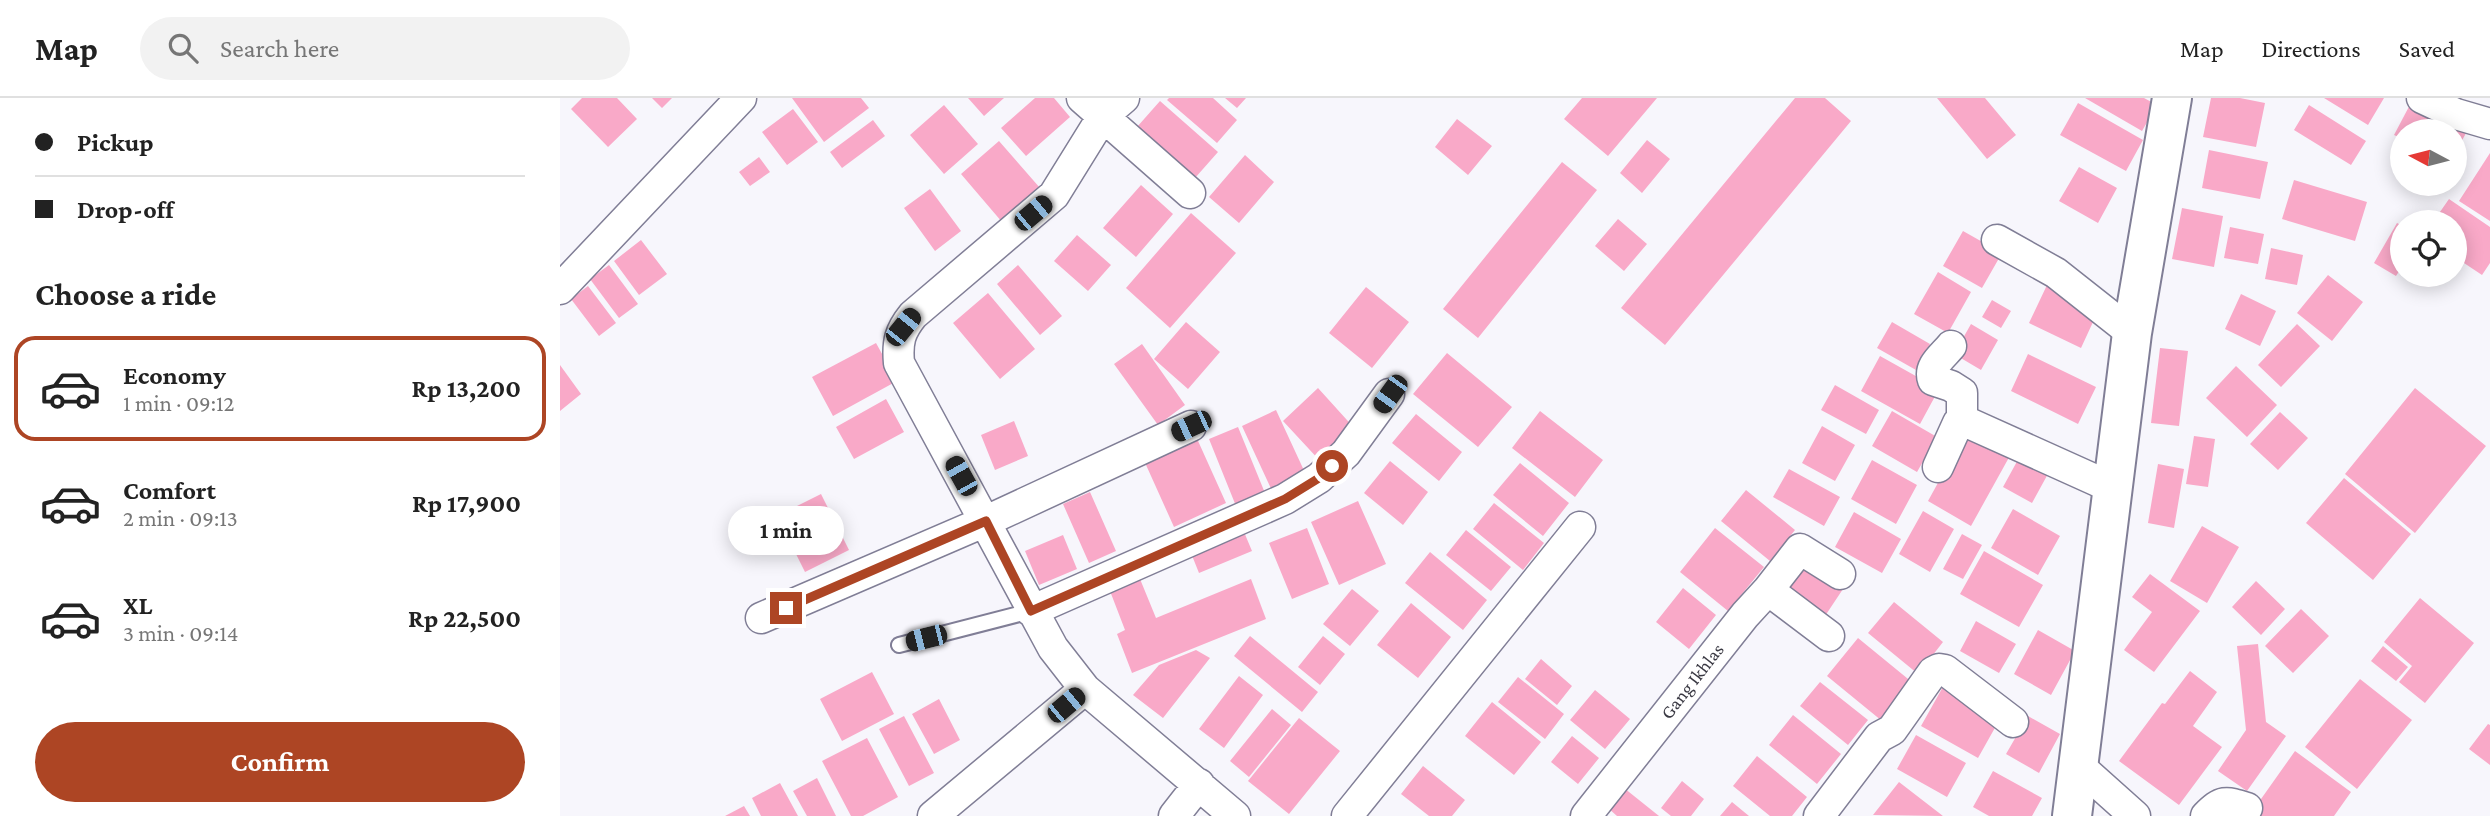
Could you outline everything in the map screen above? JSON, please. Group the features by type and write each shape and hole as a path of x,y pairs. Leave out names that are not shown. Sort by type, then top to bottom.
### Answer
{"street":[{"path":"560,289 741,98"},
{"path":"2072,816 2132,333 2172,98"},
{"path":"2422,98 2456,114 2490,124"},
{"path":"1190,194 1103,104 1086,146 1054,195 913,315 903,327 897,344 899,363 909,384 1053,648 1085,689 1235,816"},
{"path":"1997,240 2056,273 2132,333"},
{"path":"1951,346 1931,374 1933,380 1962,393 1962,421"},
{"path":"1031,611 1285,499 1319,478 1346,453 1390,394"},
{"path":"1962,421 2113,488"},
{"path":"1938,467 1958,423 1962,421"},
{"path":"761,618 986,521 1191,426"},
{"path":"1347,816 1580,527"},
{"name":"Gang Ikhlas","path":"1586,816 1800,549 1840,575"},
{"path":"1768,590 1829,636"},
{"path":"1819,816 1879,737 1892,730 1933,672 1939,669 1945,670 2013,722"},
{"path":"933,816 1085,689"},
{"path":"2078,765 2135,816"},
{"path":"1174,816 1199,784"},
{"path":"2206,816 2216,805 2228,802 2247,808"}],"lane":[{"path":"899,645 1031,611"}],"building":[{"path":"582,98 617,98 637,119 608,147 571,109"},
{"path":"652,98 672,98 662,108"},
{"path":"792,98 861,98 869,108 824,142"},
{"path":"968,98 1004,98 984,116"},
{"path":"1035,98 1054,98 1070,117 1026,156 1001,128"},
{"path":"1213,98 1237,120 1217,143 1167,100"},
{"path":"1225,98 1246,98 1237,108"},
{"path":"1582,98 1657,98 1608,156 1564,119"},
{"path":"1795,98 1825,98 1851,121 1665,345 1621,308"},
{"path":"1937,98 1985,98 2016,135 1987,159"},
{"path":"2085,98 2144,98 2157,105 2142,131"},
{"path":"2211,98 2240,98 2265,103 2256,147 2203,137"},
{"path":"2324,98 2384,98 2368,125"},
{"path":"2413,99 2433,111 2429,119 2402,119"},
{"path":"1160,101 1218,152 1195,178 1137,127"},
{"path":"2078,103 2143,140 2126,171 2060,135"},
{"path":"944,105 978,144 944,174 910,135"},
{"path":"2309,105 2366,141 2351,165 2294,130"},
{"path":"2439,108 2458,119 2433,119"},
{"path":"793,109 818,142 787,165 762,132"},
{"path":"1457,119 1492,146 1468,175 1435,147"},
{"path":"873,120 885,136 842,168 830,152"},
{"path":"1647,140 1670,159 1642,193 1620,173"},
{"path":"999,141 1040,188 1002,222 961,174"},
{"path":"2209,150 2268,162 2260,199 2202,188"},
{"path":"2490,153 2490,221 2459,201 2462,196 2468,196 2468,187"},
{"path":"1245,155 1274,182 1239,223 1209,197"},
{"path":"759,157 770,172 750,186 739,172"},
{"path":"1562,162 1597,190 1478,338 1443,309"},
{"path":"2079,167 2117,188 2098,223 2059,201"},
{"path":"2294,180 2367,202 2355,241 2282,219"},
{"path":"1141,185 1173,214 1136,257 1103,228"},
{"path":"930,189 961,231 935,251 904,208"},
{"path":"2449,199 2465,210 2441,210"},
{"path":"2182,208 2223,216 2214,267 2172,259"},
{"path":"2467,211 2490,227 2490,263 2482,275 2467,265"},
{"path":"1191,213 1236,253 1170,328 1126,288"},
{"path":"1618,219 1647,244 1624,271 1595,246"},
{"path":"2230,227 2264,234 2258,264 2224,258"},
{"path":"1963,231 2002,253 1982,288 1943,266"},
{"path":"1077,235 1111,265 1088,291 1054,261"},
{"path":"2390,235 2390,272 2374,263"},
{"path":"641,240 667,274 639,295 614,261"},
{"path":"2271,248 2303,255 2297,285 2265,279"},
{"path":"609,265 638,304 619,318 590,279"},
{"path":"1018,265 1062,316 1040,335 997,284"},
{"path":"1938,272 1971,292 1948,333 1914,314"},
{"path":"2328,275 2363,302 2332,341 2297,313"},
{"path":"2047,285 2099,309 2081,348 2029,323"},
{"path":"588,286 616,323 599,336 571,299"},
{"path":"1366,287 1409,322 1372,368 1329,333"},
{"path":"988,293 1035,349 1000,379 953,323"},
{"path":"2241,294 2276,311 2260,346 2225,329"},
{"path":"1992,300 2011,311 2001,328 1982,317"},
{"path":"1186,322 1220,352 1188,389 1154,359"},
{"path":"1892,322 1930,344 1916,370 1877,348"},
{"path":"1971,324 1998,340 1981,370 1954,354"},
{"path":"2297,324 2320,346 2281,387 2258,365"},
{"path":"876,343 897,381 833,416 812,377"},
{"path":"1142,344 1185,405 1158,425 1114,364"},
{"path":"2160,348 2188,351 2179,426 2151,423"},
{"path":"1447,353 1512,407 1478,447 1413,394"},
{"path":"2028,354 2096,387 2078,424 2011,391"},
{"path":"1880,356 1939,389 1920,424 1861,391"},
{"path":"560,365 581,394 560,411"},
{"path":"2236,366 2277,405 2247,437 2206,398"},
{"path":"1835,385 1879,410 1866,434 1821,410"},
{"path":"1318,388 1356,430 1321,462 1283,421"},
{"path":"2415,388 2486,446 2415,533 2345,474"},
{"path":"886,399 904,432 854,459 836,427"},
{"path":"1276,410 1307,477 1273,493 1242,426"},
{"path":"1540,411 1603,460 1575,497 1512,448"},
{"path":"1892,411 1937,437 1917,472 1872,446"},
{"path":"2280,412 2308,438 2278,470 2250,444"},
{"path":"1416,414 1462,452 1439,481 1392,443"},
{"path":"1014,421 1028,456 995,470 981,435"},
{"path":"1822,426 1855,445 1835,481 1802,463"},
{"path":"1238,427 1267,498 1238,511 1209,439"},
{"path":"1194,432 1226,503 1174,527 1142,456"},
{"path":"2194,436 2215,439 2208,487 2186,484"},
{"path":"1984,437 2012,452 1971,526 1928,501 1950,461 1965,441"},
{"path":"2020,456 2049,472 2032,503 2003,487"},
{"path":"1872,460 1917,485 1896,524 1851,499"},
{"path":"1390,461 1428,492 1403,525 1364,493"},
{"path":"1520,463 1569,503 1543,536 1493,495"},
{"path":"2158,464 2184,469 2174,528 2148,523"},
{"path":"1789,469 1840,497 1824,526 1773,497"},
{"path":"2344,478 2411,534 2373,580 2306,523"},
{"path":"1746,490 1795,530 1770,561 1721,521"},
{"path":"1090,492 1116,551 1089,563 1063,504"},
{"path":"821,494 849,550 805,572 777,516"},
{"path":"1358,501 1386,564 1339,585 1311,522"},
{"path":"1494,503 1544,543 1523,570 1473,529"},
{"path":"2013,509 2060,536 2038,575 1991,548"},
{"path":"1923,511 1954,529 1930,572 1899,554"},
{"path":"1854,512 1901,539 1882,573 1835,547"},
{"path":"2202,526 2239,547 2207,603 2170,581"},
{"path":"1307,528 1329,584 1292,599 1269,543"},
{"path":"1715,528 1764,567 1728,611 1680,572"},
{"path":"1466,530 1511,567 1491,591 1446,555"},
{"path":"1244,532 1252,551 1199,573 1191,553"},
{"path":"1962,534 1982,545 1963,579 1943,569"},
{"path":"1063,535 1077,569 1039,585 1025,551"},
{"path":"1984,551 2043,585 2019,627 1960,594"},
{"path":"1430,552 1487,600 1463,630 1405,583"},
{"path":"1802,562 1843,589 1825,616 1784,590"},
{"path":"2150,574 2200,611 2154,672 2124,650 2152,612 2132,597"},
{"path":"1140,579 1156,618 1251,579 1266,619 1132,673 1117,634 1125,630 1110,591"},
{"path":"2256,581 2285,609 2261,635 2232,607"},
{"path":"1683,588 1716,615 1689,649 1656,622"},
{"path":"1352,589 1379,611 1350,646 1323,624"},
{"path":"2420,598 2474,643 2425,703 2399,682 2412,666 2384,642"},
{"path":"1894,602 1943,642 1918,674 1868,633"},
{"path":"1411,603 1451,637 1418,678 1377,645"},
{"path":"2301,609 2329,636 2293,673 2265,646"},
{"path":"1976,621 2016,644 1999,673 1960,651"},
{"path":"2038,630 2075,651 2051,695 2014,674"},
{"path":"1250,636 1318,692 1302,712 1234,656"},
{"path":"1323,636 1345,654 1320,685 1298,667"},
{"path":"1858,638 1913,683 1882,721 1827,676"},
{"path":"2258,644 2266,722 2286,736 2247,791 2218,771 2246,730 2237,646"},
{"path":"2383,646 2408,667 2396,681 2371,661"},
{"path":"1196,650 1210,658 1163,718 1133,695 1159,665"},
{"path":"1541,659 1572,686 1557,705 1525,679"},
{"path":"2190,671 2217,692 2193,726 2222,747 2179,805 2119,761 2162,703 2165,704"},
{"path":"872,672 894,714 842,741 820,699"},
{"path":"1239,676 1263,695 1224,748 1199,729"},
{"path":"1518,677 1564,714 1545,739 1498,702"},
{"path":"2360,679 2412,720 2357,789 2305,747"},
{"path":"1820,682 1868,720 1848,745 1800,706"},
{"path":"1944,685 2001,717 1978,758 1921,726"},
{"path":"1595,690 1630,719 1605,749 1570,720"},
{"path":"939,699 960,740 934,754 912,714"},
{"path":"1492,702 1541,742 1514,775 1465,736"},
{"path":"1272,709 1291,725 1249,777 1230,761"},
{"path":"1793,715 1841,754 1817,784 1769,745"},
{"path":"904,716 934,773 909,786 879,729"},
{"path":"2028,716 2060,734 2039,773 2006,754"},
{"path":"1299,718 1340,751 1289,814 1248,781"},
{"path":"2488,724 2490,725 2490,765 2469,749"},
{"path":"1916,735 1966,763 1947,797 1897,769"},
{"path":"1572,736 1599,758 1578,784 1551,762"},
{"path":"867,738 898,797 863,816 851,816 822,761"},
{"path":"2295,751 2351,792 2334,816 2249,816"},
{"path":"1757,756 1807,797 1792,816 1770,816 1733,786"},
{"path":"1423,766 1465,800 1452,816 1429,816 1401,794"},
{"path":"1993,771 2042,798 2032,816 1989,816 1973,807"},
{"path":"817,778 836,816 807,816 793,791"},
{"path":"1682,781 1704,799 1691,816 1671,816 1661,808"},
{"path":"1899,782 1943,816 1873,815"},
{"path":"780,783 798,816 761,816 752,798"},
{"path":"1624,788 1659,816 1617,816 1608,808"},
{"path":"1732,802 1749,816 1720,816"},
{"path":"744,806 750,816 725,816"}],"route":[{"path":"786,608 986,521 1031,611 1285,499 1319,478 1332,466"}]}
